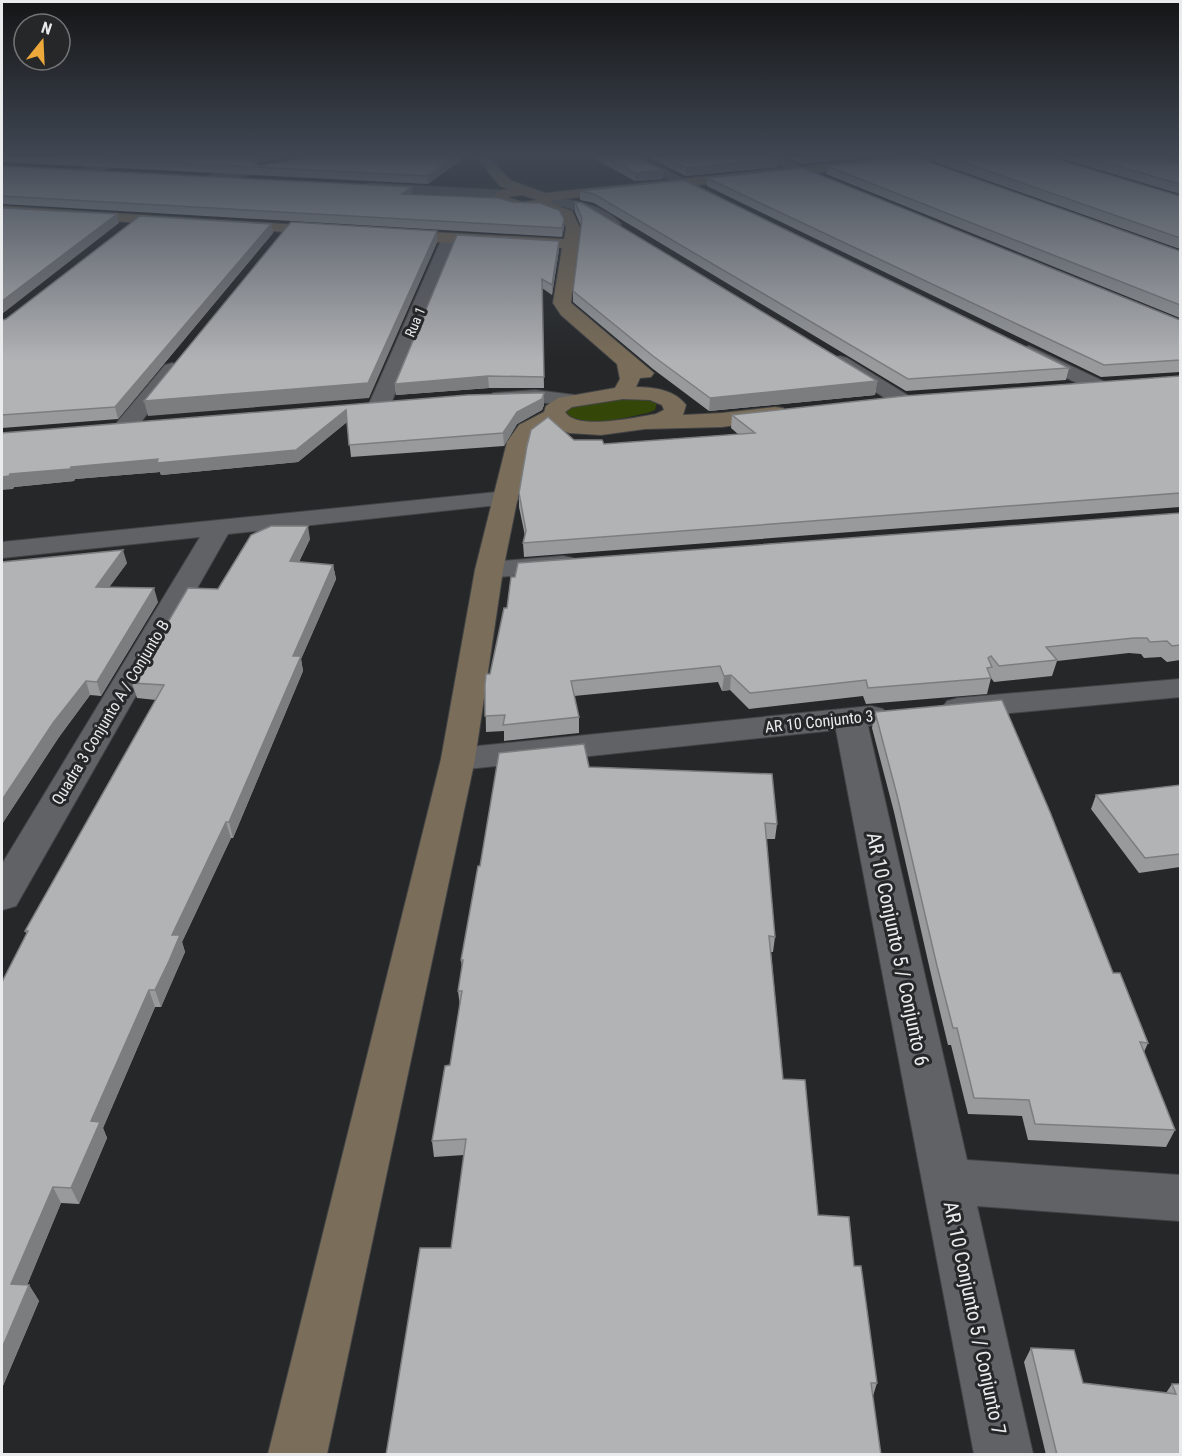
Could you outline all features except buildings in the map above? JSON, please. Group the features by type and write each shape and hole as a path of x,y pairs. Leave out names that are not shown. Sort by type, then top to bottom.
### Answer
{"street":[{"path":"119,233 129,225"},
{"path":"236,225 345,232"},
{"path":"572,225 572,244 562,303 567,311 627,362 646,374 673,404"},
{"path":"615,225 628,233"},
{"path":"272,246 287,228"},
{"path":"380,234 572,244"},
{"name":"Rua 1","path":"379,406 450,238"},
{"path":"1013,344 1098,386"},
{"path":"821,350 902,400"},
{"path":"126,426 184,354"},
{"path":"622,393 630,379 627,362"},
{"path":"1063,388 1121,384"},
{"path":"297,1455 458,759 489,570 518,442 527,430 554,413 566,402 622,393 652,394 673,404 774,414"},
{"path":"576,400 535,396 479,399 554,413 559,421 567,425 593,429"},
{"path":"867,404 925,398"},
{"path":"356,408 401,404"},
{"path":"2,550 219,528 510,478 544,438 661,420 671,416 673,404"},
{"path":"637,423 722,420 797,411"},
{"path":"103,428 149,424"},
{"name":"Quadra 3 Conjunto A / Conjunto B","path":"2,896 219,528"},
{"path":"489,570 584,562"},
{"path":"933,710 1180,688"},
{"name":"AR 10 Conjunto 3","path":"458,759 897,713"},
{"name":"AR 10 Conjunto 5 / Conjunto 6","path":"850,718 947,1181"},
{"path":"947,1181 1180,1198"},
{"name":"AR 10 Conjunto 5 / Conjunto 7","path":"947,1181 1004,1455"}],"green space":[{"path":"640,395 657,402 655,410 616,420 593,422 572,418 564,413 566,406"}]}
